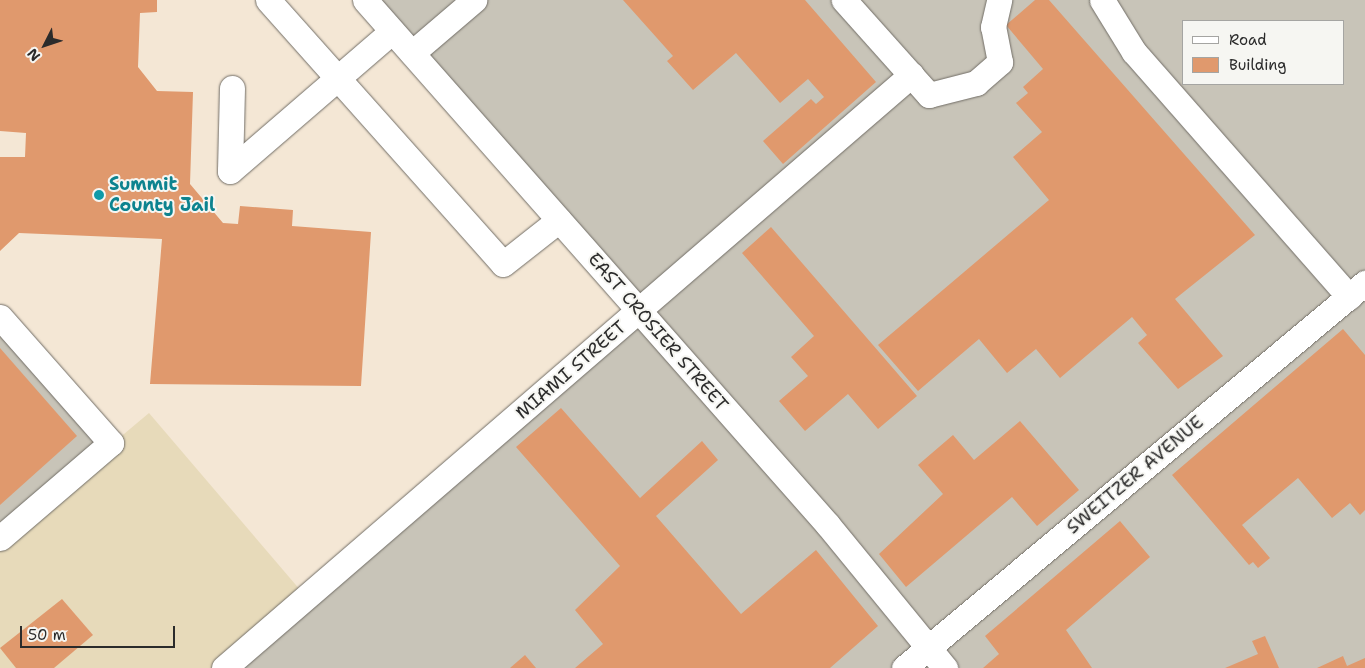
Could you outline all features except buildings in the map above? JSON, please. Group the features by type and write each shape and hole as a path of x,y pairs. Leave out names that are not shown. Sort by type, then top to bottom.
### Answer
{"street":[{"path":"268,0 503,264 559,220"},
{"name":"EAST CROSIER STREET","path":"365,0 639,310 945,668"},
{"path":"412,53 474,0"},
{"path":"844,0 929,95 976,83 1000,62 993,27 999,0"},
{"path":"1102,0 1134,52 1357,290"},
{"path":"232,88 230,171 392,31"},
{"name":"MIAMI STREET","path":"224,668 639,310 908,72"},
{"name":"SWEITZER AVENUE","path":"904,668 1357,290"},
{"path":"0,317 111,443 0,538"}],"shaded area":[{"path":"365,0 1365,0 1365,668 224,668 639,311"},
{"path":"0,325 103,443 0,531"},
{"path":"149,413 307,598 224,668 0,668 0,538"}],"place":[{"name":"Summit County Jail","path":"99,195"}]}
